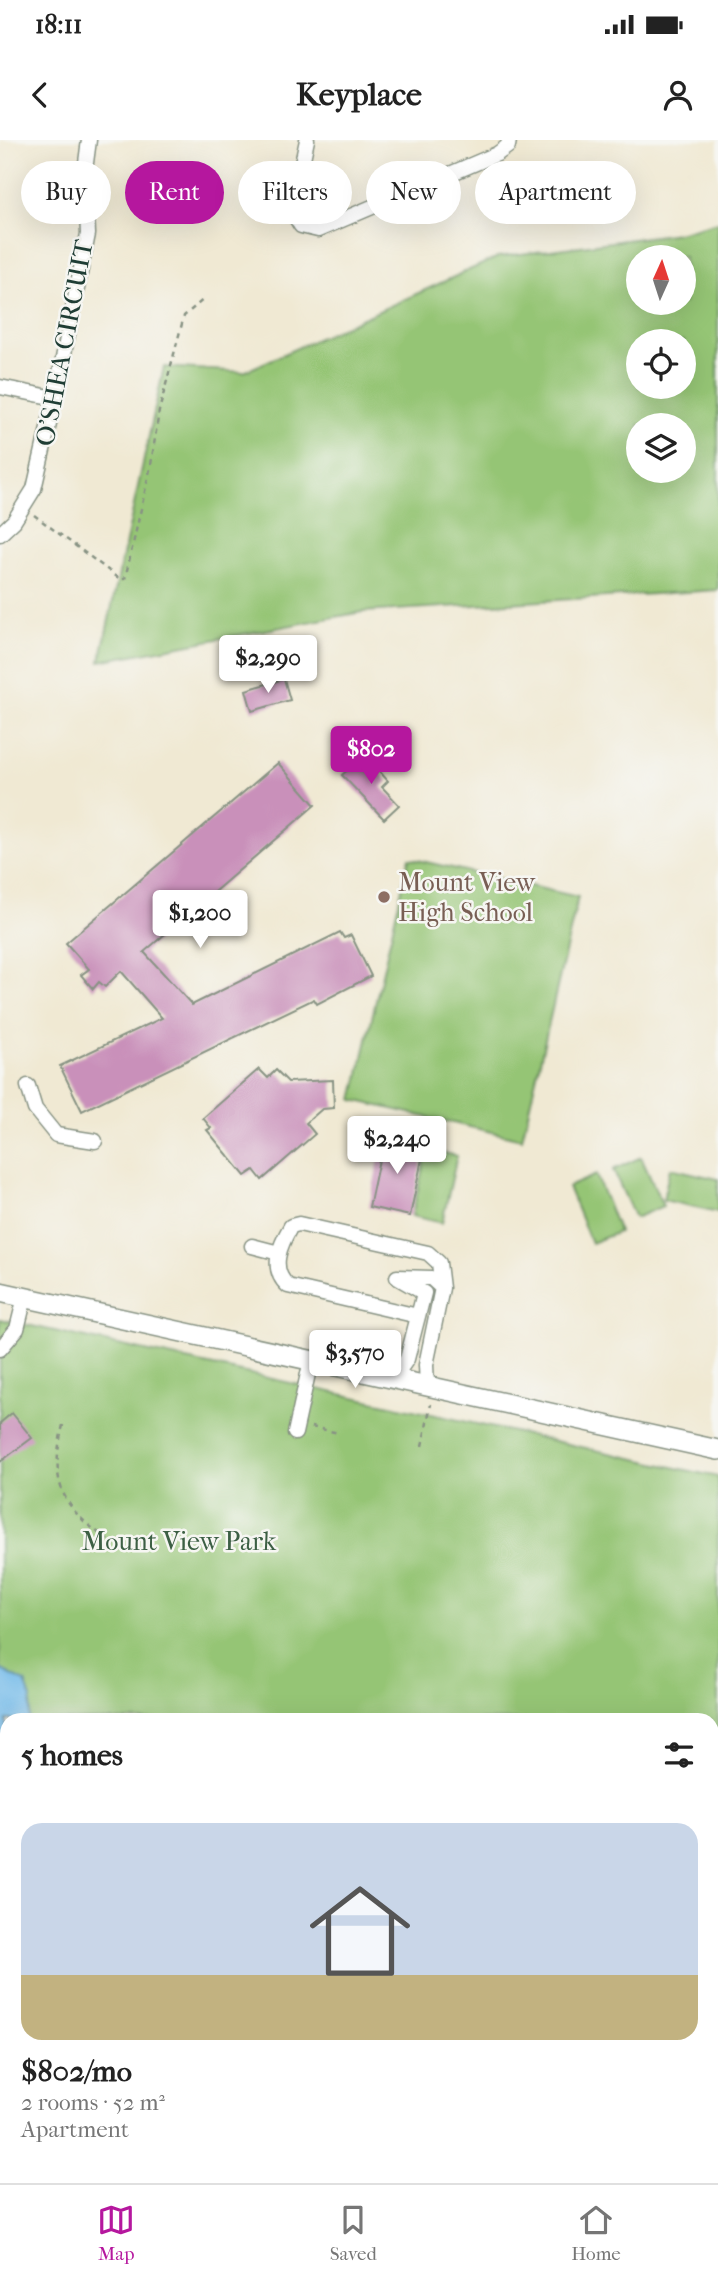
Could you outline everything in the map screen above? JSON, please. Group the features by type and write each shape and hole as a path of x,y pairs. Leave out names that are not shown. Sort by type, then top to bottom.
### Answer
{"main road":[{"path":"0,1292 718,1450"}],"street":[{"name":"O'SHEA CIRCUIT","path":"0,534 34,489 55,398 88,234 85,170 89,140"},
{"path":"307,140 295,211 301,226 318,230 497,153 508,146 509,140"},
{"path":"0,387 55,398"},
{"path":"28,1086 36,1110 56,1135 95,1141"},
{"path":"418,1316 288,1286 280,1279 276,1268 279,1253 291,1226 299,1224 428,1253 439,1263 442,1288 426,1365 431,1386"},
{"path":"252,1246 279,1253"},
{"path":"394,1378 407,1359 424,1293 397,1277 431,1278 442,1288"},
{"path":"0,1349 17,1329 25,1297"},
{"path":"296,1429 311,1360"}],"path":[{"path":"23,507 120,579 125,579 151,465 159,411 184,316 205,298"},
{"path":"422,1446 431,1386"},
{"path":"63,1424 56,1468 60,1490 71,1508 114,1548"},
{"path":"296,1429 340,1433"}],"green space":[{"path":"718,222 718,590 362,612 100,661 164,367 244,372 498,257 678,233"},
{"path":"409,858 578,897 522,1139 353,1100"},
{"path":"427,1149 457,1156 442,1223 412,1216"},
{"path":"641,1157 663,1206 635,1218 613,1170"},
{"path":"670,1168 718,1179 718,1212 663,1200"},
{"path":"596,1175 619,1232 591,1243 568,1187"},
{"name":"Mount View Park","path":"0,1319 718,1477 718,1713 0,1713"}],"water":[{"path":"0,1669 25,1682 31,1698 30,1713 0,1713"}],"building":[{"path":"284,679 290,700 252,711 246,690"},
{"path":"365,755 388,781 382,787 399,805 384,819 342,775"},
{"path":"278,763 315,805 144,952 192,1005 340,932 344,938 351,935 371,976 317,1004 314,999 82,1111 60,1066 162,1018 121,971 105,987 99,982 93,989 81,975 89,969 66,943"},
{"path":"259,1069 268,1078 276,1070 288,1082 333,1080 334,1108 322,1109 306,1123 315,1134 262,1180 254,1170 245,1176 207,1130 211,1128 203,1118"},
{"path":"384,1136 425,1145 410,1216 369,1207"},
{"path":"12,1413 32,1438 0,1462 0,1423"}],"place":[{"name":"Mount View High School","path":"384,897"}]}
